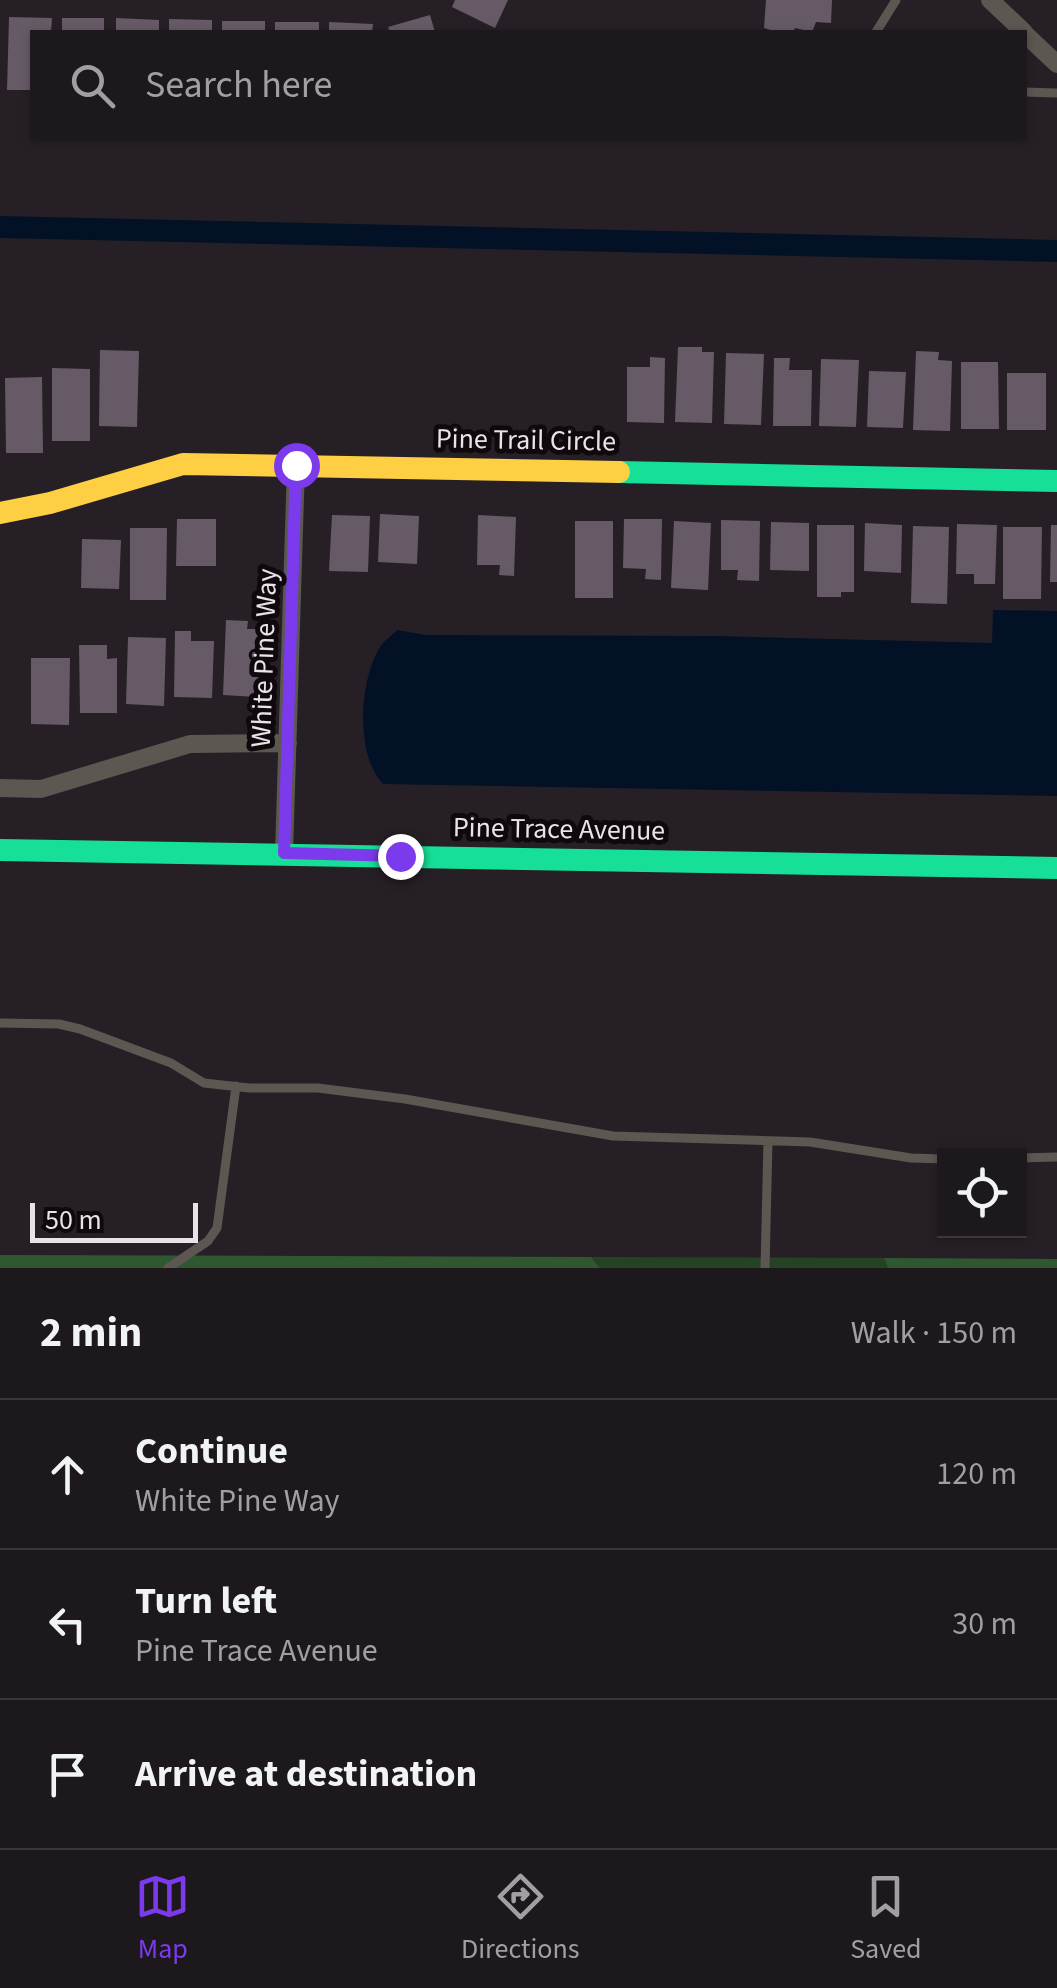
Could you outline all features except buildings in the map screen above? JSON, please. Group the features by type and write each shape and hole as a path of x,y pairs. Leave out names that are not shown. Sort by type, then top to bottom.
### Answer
{"street":[{"path":"990,0 1021,30"},
{"path":"1027,36 1057,64"},
{"name":"Pine Trail Circle","path":"0,513 50,503 183,464 1057,480"},
{"name":"White Pine Way","path":"284,853 296,465"},
{"path":"0,788 41,789 190,744 288,743"},
{"name":"Pine Trace Avenue","path":"0,850 1057,868"}],"lane":[{"path":"877,30 896,0"},
{"path":"1027,92 1057,93"},
{"path":"0,1023 59,1024 80,1029 171,1063 204,1082 318,1088 613,1136 810,1142 937,1159"},
{"path":"168,1268 208,1241 217,1228 236,1086"},
{"path":"766,1268 768,1141"},
{"path":"1027,1158 1057,1157"}],"green space":[{"path":"0,1255 591,1257 600,1268 0,1268"},
{"path":"591,1257 884,1258 888,1268 600,1268"},
{"path":"884,1258 1057,1259 1057,1268 888,1268"}],"water":[{"path":"993,610 1057,611 1057,796 383,784 374,771 364,737 364,698 373,661 380,647 397,630 426,635 717,636 992,643"}],"waterway":[{"path":"0,227 1057,251"}],"traffic: fast":[{"path":"619,472 1057,481"},
{"path":"0,850 1057,868"}],"traffic: slow":[{"path":"0,513 50,503 183,464 619,472"}],"route":[{"path":"296,465 284,853 400,856"}]}
